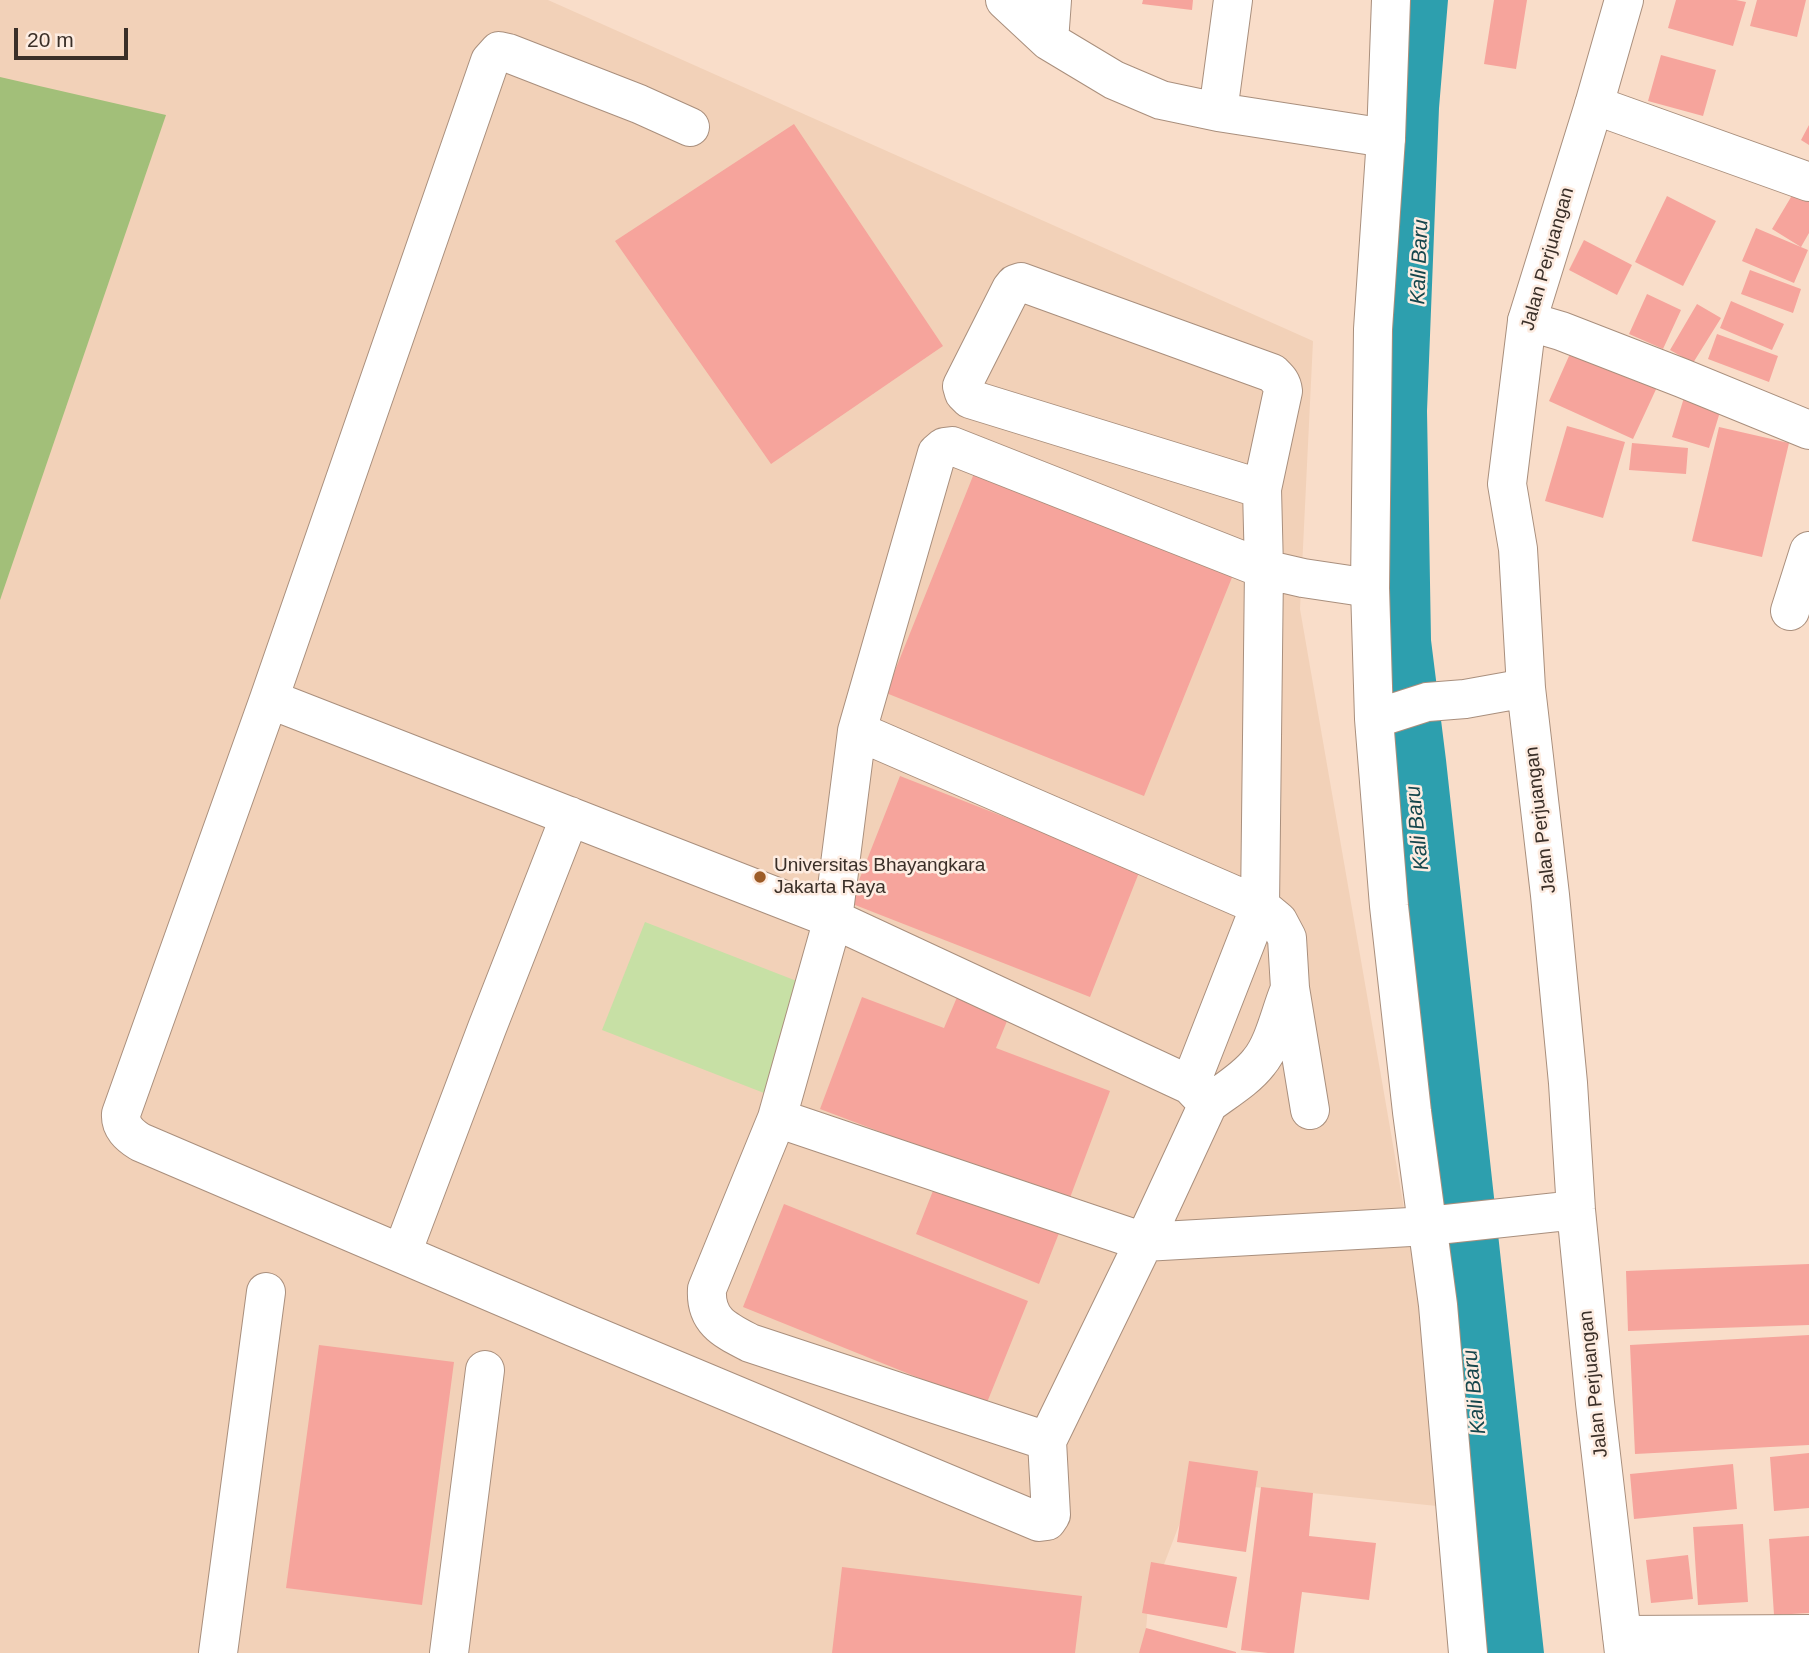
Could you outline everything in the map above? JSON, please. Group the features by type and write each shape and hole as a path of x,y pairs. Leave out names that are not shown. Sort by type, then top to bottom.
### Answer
{"main road":[{"path":"1005,0 1049,41 1114,80 1161,100 1218,112 1386,138"},
{"path":"1049,41 1052,0"},
{"path":"1218,112 1233,0"},
{"path":"1391,0 1386,138 1373,329 1370,588 1389,906 1412,1112 1431,1225 1468,1653"},
{"name":"Jalan Perjuangan","path":"1623,1644 1570,1211 1568,1083 1526,688 1518,549 1507,484 1527,321 1625,0"},
{"path":"690,127 508,53 499,51 490,61 269,699 121,1114 121,1121 129,1135 140,1142 1034,1521 1041,1523 1049,1519 1051,1515 1047,1441 1144,1242 1199,1095 1260,906 1264,569 1262,489 1283,391 1282,384 1272,373 1021,282 1015,284 962,386 964,393 971,399 1262,489"},
{"path":"1594,106 1809,182"},
{"path":"1527,321 1553,328 1647,364 1809,430"},
{"path":"1047,1441 750,1343 719,1325 706,1303 707,1289 777,1118 833,919 857,731 937,453 944,447 952,446 1264,569 1370,588"},
{"path":"1790,611 1809,551"},
{"path":"1379,717 1427,702 1465,699 1526,688"},
{"path":"269,699 833,919 1199,1095"},
{"path":"857,731 1260,906 1278,921 1287,938 1290,988 1311,1110"},
{"path":"402,1253 570,816"},
{"path":"1199,1095 1252,1071 1261,1061 1290,988"},
{"path":"777,1118 1144,1242 1431,1225 1570,1211"},
{"path":"218,1653 265,1292"},
{"path":"449,1653 485,1370"},
{"path":"1623,1644 1809,1633"}],"shaded area":[{"name":"Universitas Bhayangkara Jakarta Raya","path":"0,0 548,0 1313,341 1300,609 1456,1508 1196,1481 1148,1606 1144,1653 0,1653"}],"green space":[{"path":"0,77 166,115 0,600"},
{"path":"645,922 807,985 764,1093 602,1030"}],"water":[{"name":"Kali Baru","path":"1409,0 1448,0 1439,108 1427,411 1431,640 1544,1653 1486,1653 1390,751 1382,623 1399,109"}],"building":[{"path":"1143,0 1193,0 1192,10 1142,4"},
{"path":"1494,0 1527,0 1516,69 1484,64"},
{"path":"1676,0 1746,2 1733,46 1668,28"},
{"path":"1757,0 1806,0 1797,37 1750,26"},
{"path":"1661,55 1716,70 1703,116 1648,101"},
{"path":"794,124 943,346 771,464 615,241"},
{"path":"1809,125 1809,145 1801,140"},
{"path":"1797,187 1809,195 1809,233 1801,247 1772,229"},
{"path":"1667,196 1716,221 1683,286 1635,262"},
{"path":"1756,228 1808,250 1794,283 1742,261"},
{"path":"1584,240 1632,265 1617,295 1569,270"},
{"path":"1750,270 1801,289 1793,313 1741,294"},
{"path":"1647,294 1681,310 1663,349 1629,334"},
{"path":"1731,301 1784,324 1772,350 1720,328"},
{"path":"1697,304 1721,318 1693,363 1670,350"},
{"path":"1717,334 1778,356 1769,382 1708,359"},
{"path":"1573,347 1658,385 1633,439 1549,401"},
{"path":"1686,391 1723,402 1709,448 1672,437"},
{"path":"1567,426 1625,442 1603,518 1545,501"},
{"path":"1719,427 1789,443 1762,557 1692,541"},
{"path":"1632,443 1688,448 1686,474 1629,470"},
{"path":"975,471 1233,575 1144,796 886,693"},
{"path":"900,776 1140,870 1090,997 850,903"},
{"path":"963,983 1014,1004 996,1048 1110,1091 1068,1203 820,1109 862,997 944,1028"},
{"path":"938,1178 1061,1228 1039,1284 916,1234"},
{"path":"784,1204 1028,1301 986,1405 743,1307"},
{"path":"1809,1264 1809,1325 1628,1331 1626,1271"},
{"path":"1809,1335 1809,1445 1635,1454 1630,1345"},
{"path":"319,1345 454,1362 422,1605 286,1588"},
{"path":"1809,1453 1809,1508 1774,1511 1770,1457"},
{"path":"1189,1461 1258,1471 1246,1552 1177,1542"},
{"path":"1733,1464 1737,1509 1634,1519 1630,1474"},
{"path":"1261,1487 1313,1493 1309,1536 1376,1543 1369,1600 1302,1592 1294,1653 1241,1650"},
{"path":"1743,1524 1748,1602 1698,1605 1693,1527"},
{"path":"1809,1536 1809,1613 1774,1615 1769,1539"},
{"path":"1688,1555 1693,1599 1651,1603 1646,1560"},
{"path":"1151,1562 1237,1577 1227,1628 1142,1613"},
{"path":"842,1567 1082,1596 1075,1653 832,1653"},
{"path":"1146,1628 1236,1652 1236,1653 1139,1653"}],"place":[{"name":"Universitas Bhayangkara Jakarta Raya","path":"760,877"}]}
